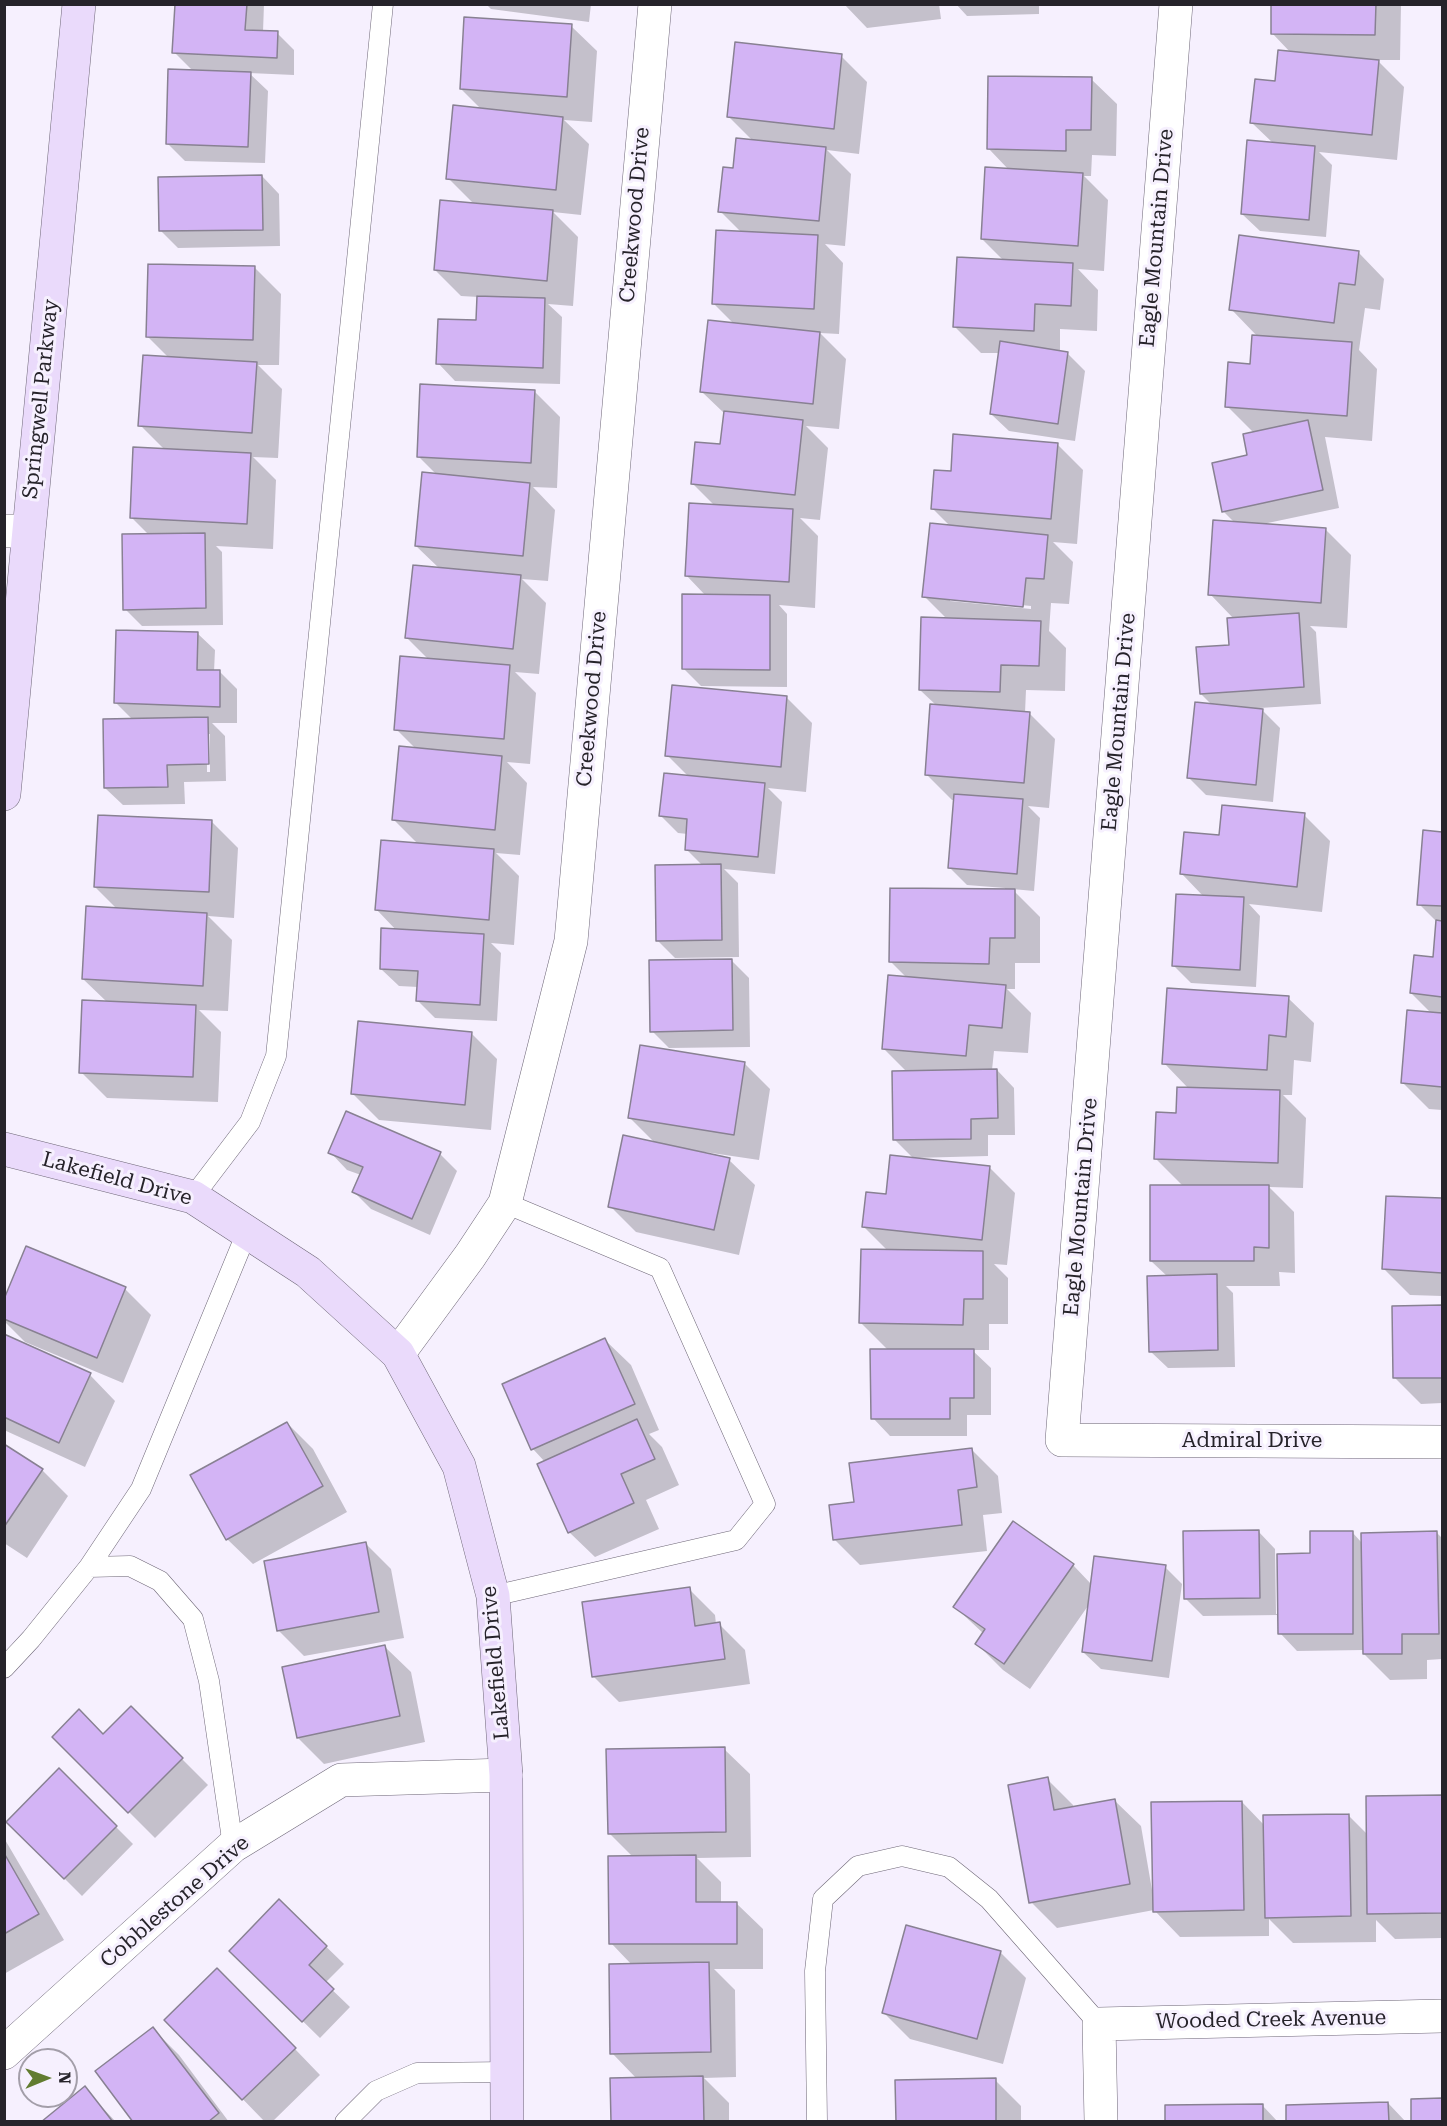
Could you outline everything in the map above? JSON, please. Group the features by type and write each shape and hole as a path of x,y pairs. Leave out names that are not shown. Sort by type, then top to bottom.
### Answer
{"street":[{"name":"Springwell Parkway","path":"4,794 16,531 79,4"},
{"name":"Creekwood Drive","path":"398,1354 470,1257 505,1203 570,941 655,4"},
{"name":"Eagle Mountain Drive","path":"1062,1440 1176,4"},
{"name":"Lakefield Drive","path":"4,1149 193,1197 308,1272 398,1354 459,1466 493,1596 506,1775 507,2121"},
{"name":"Admiral Drive","path":"1062,1440 1443,1442"},
{"name":"Cobblestone Drive","path":"4,2053 233,1846 341,1780 506,1775"},
{"name":"Wooded Creek Avenue","path":"1099,2024 1443,2016"},
{"path":"1099,2024 1101,2121"}],"lane":[{"path":"193,1197 250,1122 276,1056 383,4"},
{"path":"493,1596 736,1540 765,1504 660,1268 505,1203"},
{"path":"4,1668 31,1640 89,1567 141,1489 247,1232"},
{"path":"89,1567 130,1566 160,1581 194,1619 209,1681 233,1846"},
{"path":"817,2121 816,1971 823,1899 858,1866 902,1856 949,1867 989,1899 1099,2024"},
{"path":"345,2121 376,2091 417,2073 507,2072"}],"building":[{"path":"175,4 247,4 245,30 278,31 277,58 172,53"},
{"path":"1271,4 1376,4 1375,35 1271,34"},
{"path":"464,17 572,24 567,97 460,89"},
{"path":"735,42 842,54 834,129 727,117"},
{"path":"1278,50 1379,60 1372,135 1250,123 1255,79 1275,81"},
{"path":"168,69 251,72 248,147 166,144"},
{"path":"988,76 1092,77 1091,130 1066,130 1066,151 987,149"},
{"path":"453,105 563,117 556,190 446,179"},
{"path":"736,138 826,147 819,221 718,212 723,167 733,168"},
{"path":"1247,140 1315,146 1309,220 1241,214"},
{"path":"985,167 1083,173 1078,246 981,239"},
{"path":"262,175 263,230 159,231 158,177"},
{"path":"440,200 553,210 547,281 434,270"},
{"path":"716,230 818,235 814,309 712,304"},
{"path":"1239,235 1359,251 1355,285 1339,283 1334,323 1229,310"},
{"path":"957,257 1073,263 1071,306 1035,304 1034,331 953,327"},
{"path":"148,264 255,266 253,340 146,337"},
{"path":"477,296 545,298 543,368 436,364 438,319 476,320"},
{"path":"708,320 820,332 813,404 700,392"},
{"path":"1252,335 1352,342 1347,416 1225,407 1228,362 1250,364"},
{"path":"1000,341 1068,352 1058,424 990,414"},
{"path":"143,355 257,362 252,433 138,426"},
{"path":"420,384 535,390 531,463 417,457"},
{"path":"724,411 803,420 795,495 691,484 695,442 720,444"},
{"path":"1308,420 1323,490 1222,512 1212,463 1247,455 1243,434"},
{"path":"953,434 1058,443 1051,519 931,509 934,470 951,471"},
{"path":"133,447 251,453 247,524 130,518"},
{"path":"422,472 530,483 523,556 415,546"},
{"path":"689,503 793,509 789,582 685,576"},
{"path":"1213,520 1326,528 1321,603 1208,595"},
{"path":"930,523 1048,535 1044,579 1026,578 1023,607 922,597"},
{"path":"205,533 206,608 123,610 122,534"},
{"path":"413,565 521,575 513,649 405,638"},
{"path":"682,594 770,595 770,670 682,669"},
{"path":"1299,613 1304,687 1200,694 1196,647 1229,645 1227,618"},
{"path":"921,617 1041,621 1039,666 1001,665 1000,692 919,690"},
{"path":"116,630 198,632 197,670 220,670 220,707 114,703"},
{"path":"400,656 510,665 504,739 394,730"},
{"path":"672,685 787,696 781,767 665,756"},
{"path":"1195,702 1263,709 1256,785 1187,778"},
{"path":"930,704 1030,712 1024,783 925,775"},
{"path":"208,717 209,764 167,765 168,787 104,788 103,719"},
{"path":"399,746 502,756 495,830 392,820"},
{"path":"664,773 765,783 758,857 685,850 687,819 659,816"},
{"path":"954,794 1023,799 1017,874 948,868"},
{"path":"1222,805 1305,813 1297,887 1180,874 1184,832 1219,835"},
{"path":"98,815 212,820 209,892 94,887"},
{"path":"1423,830 1442,832 1442,906 1417,905"},
{"path":"381,840 494,849 489,920 375,910"},
{"path":"721,864 722,940 656,941 655,865"},
{"path":"890,888 1015,889 1015,938 990,938 989,964 889,962"},
{"path":"1176,894 1244,897 1240,970 1172,966"},
{"path":"86,906 207,913 203,986 82,979"},
{"path":"1436,920 1442,921 1442,997 1410,993 1414,955 1433,957"},
{"path":"381,928 484,934 480,1005 416,1001 418,971 380,969"},
{"path":"732,959 733,1030 650,1032 649,960"},
{"path":"888,975 1006,985 1002,1028 969,1025 966,1056 882,1049"},
{"path":"1167,988 1289,996 1286,1037 1269,1035 1267,1070 1162,1064"},
{"path":"82,1000 196,1005 193,1077 79,1073"},
{"path":"1407,1010 1442,1013 1442,1087 1401,1083"},
{"path":"358,1021 472,1032 465,1105 351,1094"},
{"path":"640,1045 745,1062 734,1135 628,1118"},
{"path":"997,1069 998,1118 971,1119 971,1139 893,1140 892,1071"},
{"path":"1177,1087 1280,1090 1278,1163 1154,1159 1156,1112 1176,1113"},
{"path":"346,1111 441,1152 412,1219 352,1192 363,1167 328,1153"},
{"path":"623,1135 730,1158 714,1230 608,1207"},
{"path":"890,1155 990,1166 982,1240 862,1227 866,1192 886,1194"},
{"path":"1150,1185 1269,1185 1269,1248 1254,1247 1254,1261 1150,1261"},
{"path":"1386,1196 1442,1198 1442,1273 1382,1269"},
{"path":"26,1246 126,1287 97,1358 4,1319 4,1299"},
{"path":"861,1249 983,1251 983,1299 964,1299 963,1325 859,1323"},
{"path":"1217,1274 1218,1350 1149,1352 1147,1276"},
{"path":"1442,1305 1442,1378 1393,1378 1392,1306"},
{"path":"4,1334 91,1373 59,1443 4,1417"},
{"path":"605,1338 635,1404 531,1450 502,1384"},
{"path":"870,1349 974,1349 974,1398 950,1398 950,1419 871,1419"},
{"path":"637,1419 655,1459 621,1474 634,1503 568,1533 537,1464"},
{"path":"287,1422 323,1486 226,1540 190,1475"},
{"path":"4,1444 43,1469 4,1527"},
{"path":"972,1448 977,1487 958,1490 962,1525 833,1540 829,1505 854,1502 849,1463"},
{"path":"1013,1521 1074,1564 1004,1664 975,1644 985,1629 953,1607"},
{"path":"1259,1530 1260,1598 1184,1599 1183,1531"},
{"path":"1310,1531 1353,1531 1353,1634 1278,1634 1277,1554 1310,1553"},
{"path":"1437,1531 1439,1634 1402,1634 1402,1654 1363,1654 1361,1533"},
{"path":"366,1542 379,1612 277,1631 264,1561"},
{"path":"1094,1556 1166,1565 1152,1661 1082,1652"},
{"path":"690,1587 695,1626 720,1622 725,1659 592,1677 582,1602"},
{"path":"385,1645 400,1716 297,1738 282,1667"},
{"path":"131,1706 183,1758 128,1813 52,1737 79,1709 103,1734"},
{"path":"725,1747 726,1832 608,1834 606,1749"},
{"path":"59,1768 117,1826 64,1879 6,1822"},
{"path":"1048,1777 1054,1810 1115,1799 1130,1884 1029,1903 1008,1785"},
{"path":"1442,1795 1442,1913 1367,1914 1366,1796"},
{"path":"1242,1801 1244,1910 1153,1912 1151,1802"},
{"path":"1349,1814 1351,1916 1265,1918 1263,1815"},
{"path":"4,1853 39,1914 4,1934"},
{"path":"696,1855 696,1902 737,1902 737,1944 609,1944 608,1856"},
{"path":"279,1899 327,1946 309,1965 334,1989 302,2022 229,1951"},
{"path":"906,1925 1001,1951 977,2039 882,2013"},
{"path":"709,1962 711,2052 610,2054 609,1964"},
{"path":"217,1968 296,2048 242,2100 164,2020"},
{"path":"153,2027 219,2113 208,2122 133,2122 95,2071"},
{"path":"703,2076 704,2122 611,2122 610,2078"},
{"path":"996,2078 996,2122 896,2122 895,2080"},
{"path":"85,2086 113,2122 41,2122 58,2108 78,2108 78,2092"},
{"path":"1442,2098 1442,2122 1411,2122 1411,2099"},
{"path":"1388,2102 1389,2122 1286,2122 1286,2105"},
{"path":"1263,2104 1263,2122 1165,2122 1165,2105"}]}
